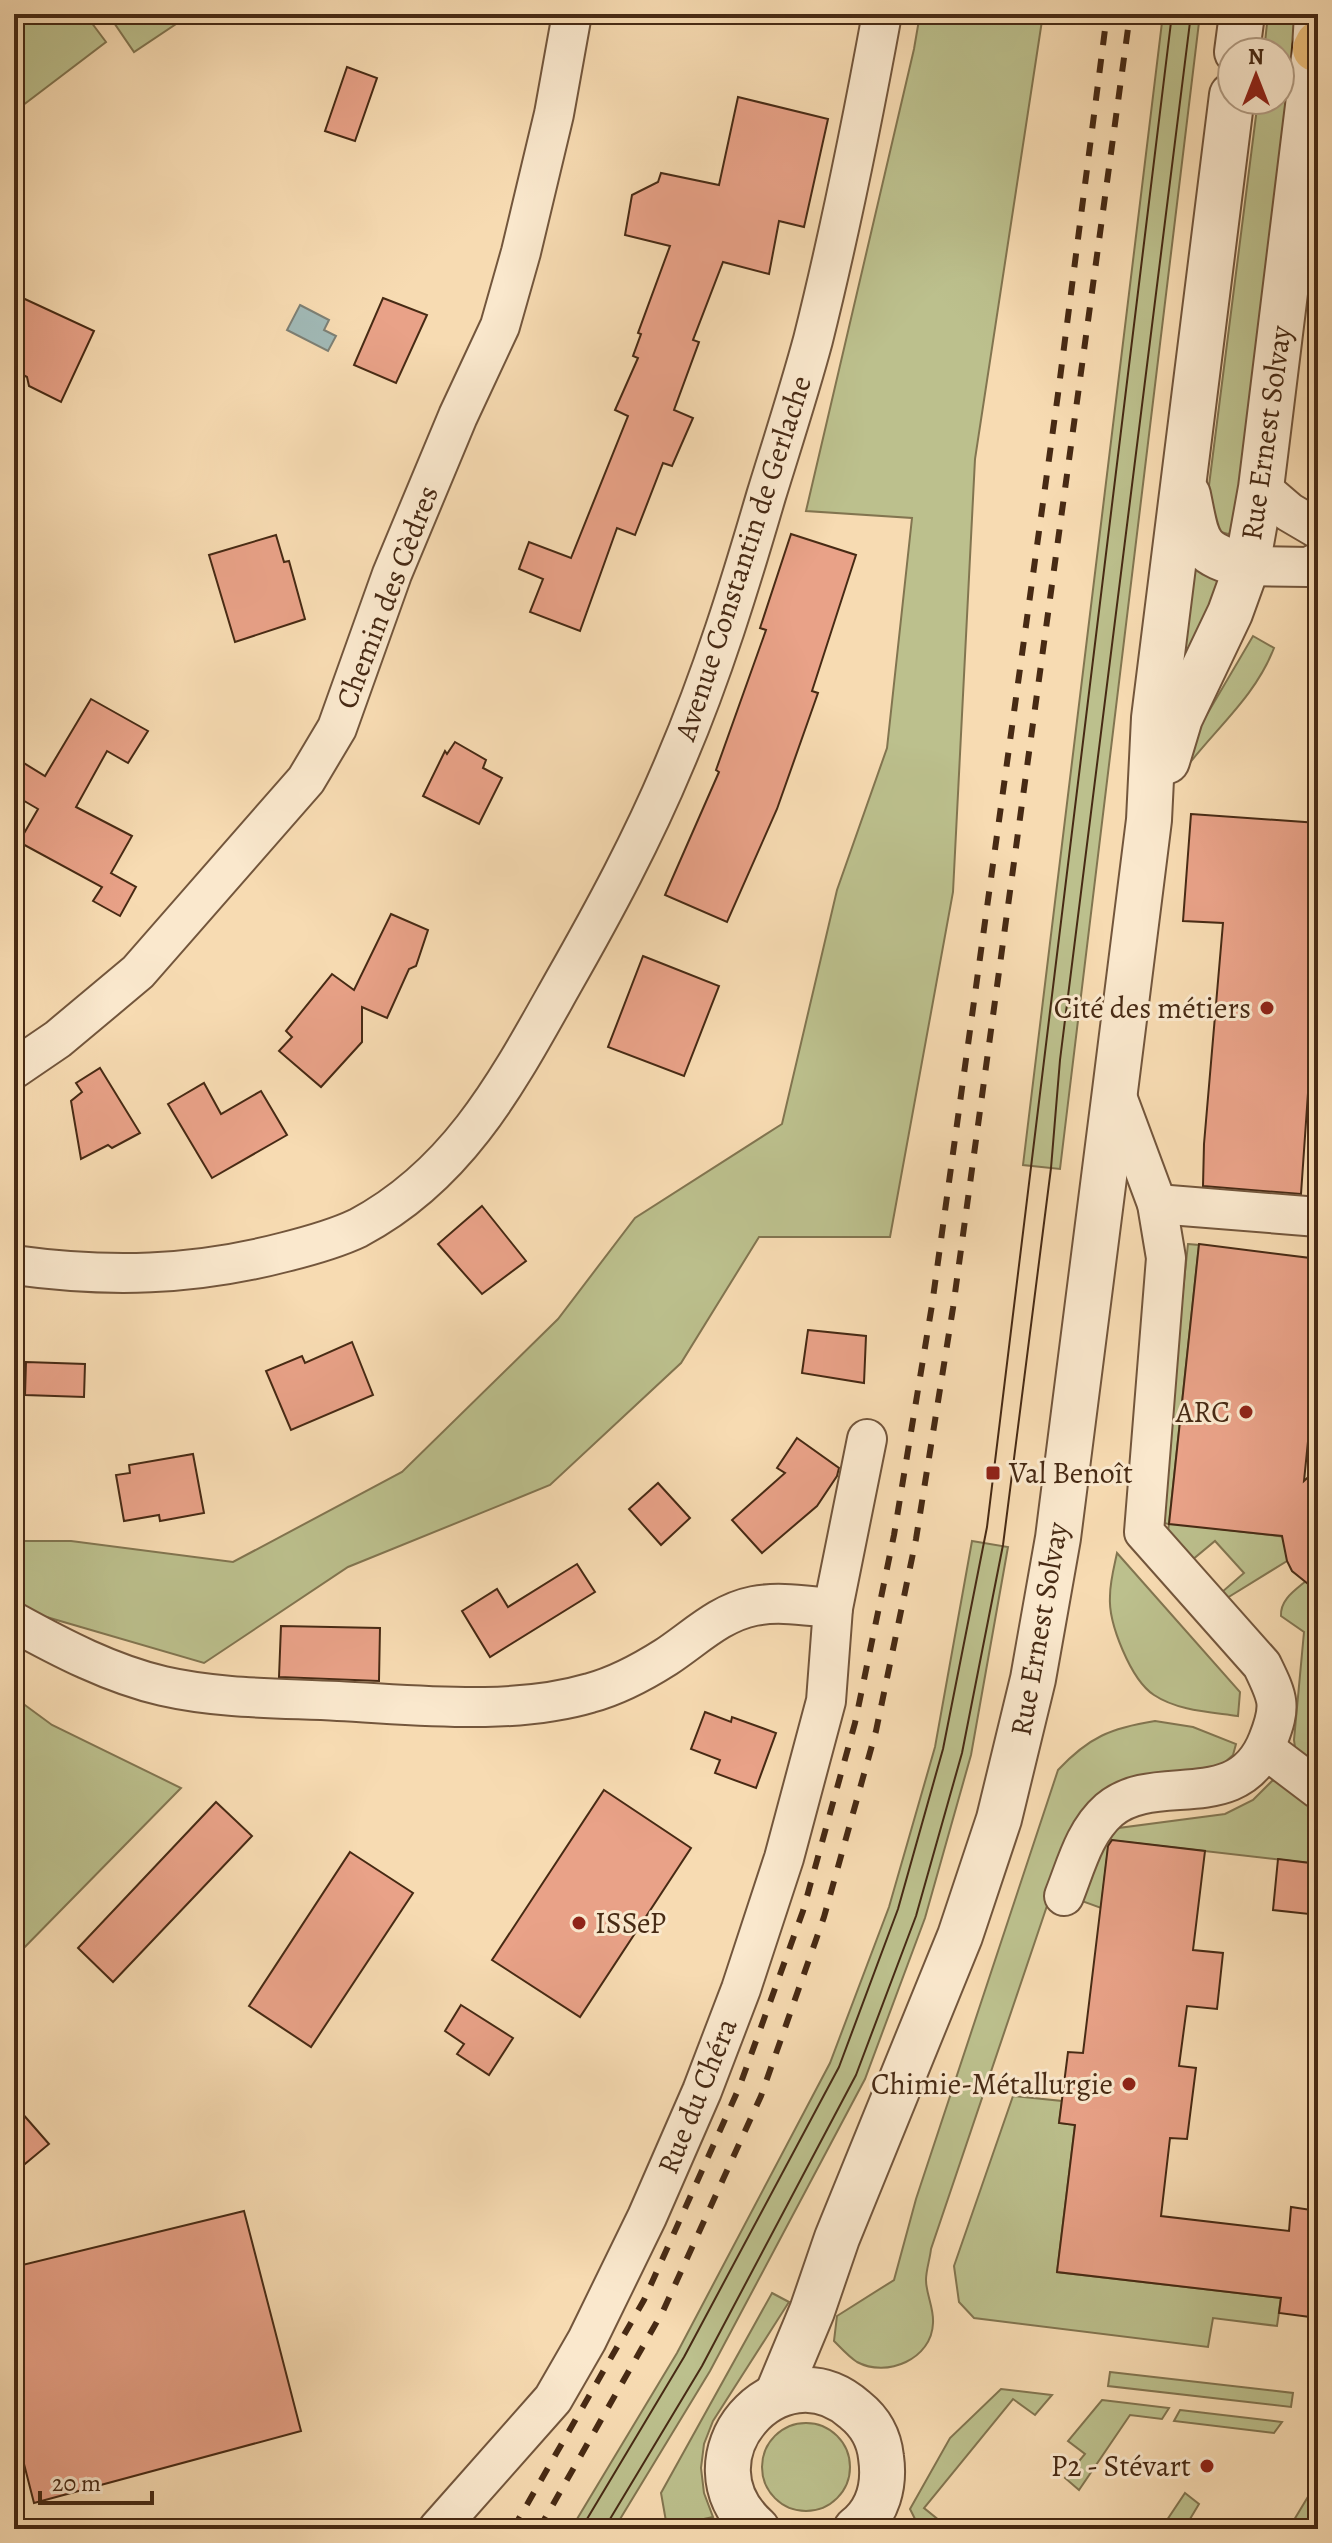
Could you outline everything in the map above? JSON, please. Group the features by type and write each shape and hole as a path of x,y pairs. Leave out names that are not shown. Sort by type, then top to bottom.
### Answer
{"street":[{"name":"Chemin des Cèdres","path":"14,1069 58,1039 138,972 306,780 337,728 392,574 458,416 500,326 554,114 572,14"},
{"name":"Avenue Constantin de Gerlache","path":"14,1265 128,1275 180,1272 259,1259 314,1245 357,1228 405,1196 439,1168 489,1110 632,859 676,761 708,678 738,591 812,343 866,102 882,14"},
{"path":"1239,36 1242,14"},
{"name":"Rue Ernest Solvay","path":"1149,820 1180,718 1230,613 1247,566 1261,488 1316,35"},
{"name":"Rue Ernest Solvay","path":"777,2395 812,2311 837,2238 960,1936 999,1819 1033,1679 1053,1571 1115,1091 1149,820 1154,718 1229,116"},
{"name":"Rue Ernest Solvay","path":"1184,477 1199,542 1214,555 1247,566"},
{"path":"1261,488 1289,512 1318,529"},
{"path":"1247,566 1308,567 1318,562"},
{"path":"1064,1896 1090,1830 1110,1809 1130,1797 1212,1787 1242,1776 1265,1749 1278,1715 1275,1691 1262,1665 1144,1532 1166,1258 1157,1204 1115,1091"},
{"path":"1157,1204 1318,1217"},
{"name":"Rue du Chéra","path":"438,2529 553,2399 587,2340 678,2147 741,1989 784,1858 826,1701 833,1608 867,1439"},
{"path":"14,1622 86,1658 131,1676 162,1686 211,1695 403,1704 525,1705 593,1692 630,1677 666,1657 730,1613 756,1605 833,1608"},
{"path":"1265,1749 1318,1789"},
{"path":"812,2311 833,2395"},
{"path":"757,2529 736,2504 727,2468 729,2450 747,2417 760,2405 777,2395 795,2391 833,2395 863,2416 877,2440 883,2468 871,2521"}],"green space":[{"path":"14,14 85,14 106,42 14,112"},
{"path":"108,14 191,14 134,52"},
{"path":"920,14 1043,14 975,459 953,892 890,1237 759,1237 681,1363 550,1485 348,1567 204,1663 26,1611 14,1601 14,1541 71,1541 233,1562 402,1472 558,1319 635,1218 782,1124 837,890 887,748 912,518 806,511"},
{"path":"1163,14 1200,14 1060,1169 1023,1165"},
{"path":"1268,14 1308,14 1296,98 1296,36 1266,36"},
{"path":"1256,116 1293,116 1234,532 1228,534 1214,530 1207,501"},
{"path":"1184,558 1222,582 1178,691"},
{"path":"1253,636 1274,648 1266,666 1246,697 1185,769 1186,750"},
{"path":"1188,1244 1199,1245 1169,1523 1286,1537 1287,1561 1227,1598 1222,1592 1244,1573 1215,1541 1192,1560 1168,1531 1169,1524 1158,1522"},
{"path":"972,1541 1008,1547 971,1755 925,1918 865,2079 710,2371 614,2529 571,2529 677,2353 830,2063 889,1907 935,1747"},
{"path":"1117,1553 1240,1692 1238,1716 1173,1704 1145,1688 1129,1664 1110,1607"},
{"path":"1306,1581 1318,1582 1308,1699 1318,1704 1318,1774 1296,1755 1294,1740 1304,1632 1281,1616 1285,1601"},
{"path":"14,1697 52,1725 181,1788 14,1958"},
{"path":"1155,1721 1193,1727 1236,1744 1233,1755 1224,1763 1075,1823 931,2249 926,2280 933,2317 931,2336 925,2347 906,2362 881,2368 857,2362 834,2341 837,2316 894,2280 916,2199 1058,1770 1080,1749 1102,1736"},
{"path":"1282,1778 1318,1800 1318,1864 1109,1840 1101,1908 1079,1900 1111,1829 1225,1814 1253,1800 1272,1781"},
{"path":"1013,2096 1062,2101 1059,2123 1075,2125 1057,2272 1281,2298 1277,2326 1213,2318 1208,2347 974,2318 959,2302 954,2266"},
{"path":"772,2293 789,2302 713,2421 704,2444 701,2468 704,2493 713,2517 667,2527 661,2493"},
{"path":"1110,2372 1293,2393 1291,2407 1108,2386"},
{"path":"1001,2389 1052,2395 1035,2415 1013,2399 924,2508 950,2529 920,2529 910,2509 950,2438"},
{"path":"1102,2400 1169,2408 1162,2419 1130,2415 1079,2490 1065,2478 1085,2454 1068,2441"},
{"path":"1180,2410 1282,2422 1274,2433 1174,2421"},
{"path":"806,2423 823,2427 837,2436 846,2450 850,2467 846,2484 837,2498 823,2507 806,2511 789,2507 775,2498 766,2484 762,2467 766,2450 775,2436 789,2427"},
{"path":"1318,2480 1318,2509 1307,2529 1297,2529 1291,2525"},
{"path":"1185,2493 1199,2504 1184,2529 1161,2529"}],"water":[{"path":"300,305 329,320 324,330 336,336 328,351 287,330"}],"building":[{"path":"347,67 377,78 355,141 325,131"},
{"path":"738,97 828,119 804,227 779,221 769,274 723,262 693,340 699,342 674,410 693,418 672,466 663,463 635,535 617,528 580,631 530,612 543,579 519,569 529,542 571,558 628,416 615,410 638,358 633,356 641,334 638,333 670,246 625,235 632,195 658,182 661,173 719,185"},
{"path":"14,294 94,331 61,402 29,386 27,377 14,370"},
{"path":"383,298 427,315 396,383 354,365"},
{"path":"791,534 856,555 812,691 818,693 777,809 727,922 665,895 719,772 716,770 766,630 760,628"},
{"path":"276,535 284,562 289,561 305,619 235,642 209,555"},
{"path":"91,699 148,731 128,763 107,751 76,807 132,836 111,873 136,887 120,916 93,901 102,887 19,842 38,809 14,795 14,757 45,776"},
{"path":"455,742 486,760 483,768 502,778 479,824 423,796 445,751 447,754"},
{"name":"Cité des métiers","path":"1191,814 1318,823 1318,1094 1308,1093 1301,1194 1203,1186 1223,923 1183,921"},
{"path":"391,914 428,930 416,966 409,969 387,1018 362,1007 362,1042 321,1087 279,1051 292,1037 286,1031 332,974 354,990"},
{"path":"643,956 719,986 684,1076 608,1047"},
{"path":"100,1068 140,1133 112,1148 108,1145 81,1159 71,1101 82,1092 76,1083"},
{"path":"204,1083 221,1114 261,1091 287,1135 212,1178 168,1104"},
{"path":"482,1206 526,1261 482,1294 438,1244"},
{"name":"ARC","path":"1199,1244 1318,1259 1318,1362 1304,1481 1318,1468 1318,1592 1292,1571 1282,1536 1169,1524"},
{"path":"808,1330 866,1336 864,1383 802,1373"},
{"path":"352,1342 373,1395 291,1430 266,1371 302,1356 305,1363"},
{"path":"26,1362 85,1364 84,1397 25,1395"},
{"path":"797,1438 839,1468 837,1476 817,1506 762,1553 732,1520 785,1473 777,1468"},
{"path":"193,1454 204,1513 160,1521 159,1515 124,1521 116,1475 130,1473 129,1465"},
{"path":"658,1483 690,1518 661,1545 629,1509"},
{"path":"577,1564 595,1592 490,1657 462,1611 497,1589 508,1607"},
{"path":"281,1626 380,1628 379,1681 279,1677"},
{"path":"705,1712 731,1722 732,1717 776,1733 756,1788 715,1773 720,1760 691,1749"},
{"path":"604,1790 691,1848 580,2017 492,1960"},
{"path":"216,1802 252,1836 113,1982 78,1948"},
{"name":"Chimie-Métallurgie","path":"1112,1840 1205,1851 1193,1950 1223,1953 1217,2009 1187,2006 1179,2066 1196,2068 1187,2139 1170,2138 1161,2216 1289,2231 1291,2207 1318,2211 1318,2318 1279,2313 1281,2298 1057,2272 1075,2125 1059,2123 1068,2052 1083,2053 1108,1846"},
{"path":"350,1852 413,1893 311,2047 249,2006"},
{"path":"1278,1859 1318,1864 1318,1915 1273,1910"},
{"path":"461,2005 513,2038 489,2075 457,2054 464,2044 445,2031"},
{"path":"14,2104 49,2144 14,2173"},
{"path":"244,2211 301,2431 34,2503 14,2425 14,2267"}],"tram line":[{"path":"581,2529 684,2357 839,2067 898,1909 943,1749 987,1527 1172,14"},
{"path":"604,2529 702,2366 856,2075 916,1916 962,1753 1003,1545 1051,1168 1060,1060 1191,14"}],"railway":[{"path":"513,2529 644,2300 739,2088 803,1911 855,1723 894,1535 932,1305 1058,394 1107,14"},
{"path":"539,2529 663,2311 761,2096 824,1917 876,1731 916,1539 953,1308 1130,14"}],"place":[{"name":"Cité des métiers","path":"1267,1008"},
{"name":"ARC","path":"1246,1412"},
{"name":"Val Benoît","path":"993,1473"},
{"name":"ISSeP","path":"579,1923"},
{"name":"Chimie-Métallurgie","path":"1129,2084"},
{"name":"P2 - Stévart","path":"1207,2466"}]}
